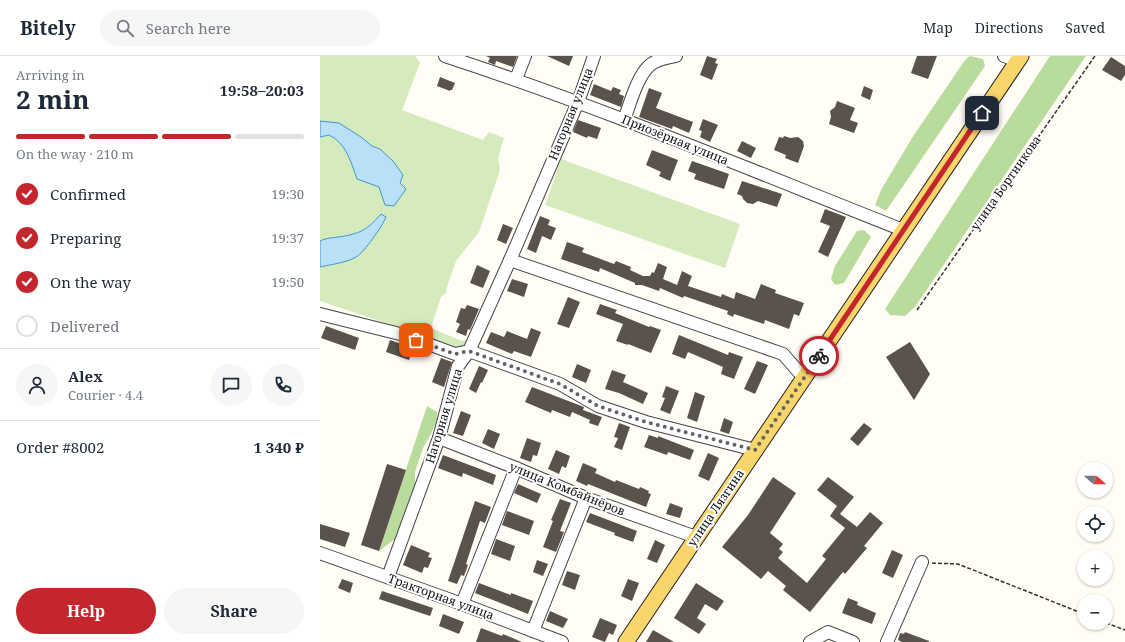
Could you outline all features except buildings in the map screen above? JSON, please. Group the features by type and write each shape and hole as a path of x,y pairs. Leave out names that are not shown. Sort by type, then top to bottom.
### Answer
{"main road":[{"name":"улица Лязгина","path":"626,642 903,230 1014,58"}],"street":[{"name":"Приозёрная улица","path":"445,56 516,79 578,102 903,230"},
{"path":"516,79 525,56"},
{"name":"Нагорная улица","path":"388,577 439,438 458,366 469,351 510,260 578,102 594,56"},
{"path":"624,120 635,90 643,73 649,65 658,60 676,56"},
{"path":"510,260 783,354 804,378"},
{"path":"320,314 404,335 455,354 469,351 560,384 598,406 646,422 755,450"},
{"name":"улица Комбайнёров","path":"439,438 516,468 586,498 696,537"},
{"path":"462,604 516,468"},
{"path":"533,631 586,498"},
{"name":"Тракторная улица","path":"320,553 562,642"},
{"path":"887,642 922,562"},
{"path":"810,642 828,632 853,642"}],"path":[{"name":"улица Бортникова","path":"917,310 1095,56"},
{"path":"922,562 958,564 1077,611"},
{"path":"1113,626 1125,630"}],"green space":[{"path":"320,56 415,56 420,63 402,110 483,140 489,132 504,138 498,158 500,170 479,232 456,261 446,290 447,292 441,297 431,328 462,341 469,339 466,350 320,301 320,267 356,257 381,214 367,228 358,233 320,241 320,137 329,135 340,143 347,154 357,178 379,187 400,183 402,174 393,161 380,149 372,146 339,123 320,121"},
{"path":"970,56 983,59 985,66 886,211 875,205 881,190 912,138 965,60"},
{"path":"1050,56 1086,56 915,307 905,316 890,315 885,309"},
{"path":"561,159 740,224 725,268 545,205"},
{"path":"864,230 871,237 844,283 835,285 831,279 835,266 857,231"},
{"path":"427,406 437,412 437,419 423,448 415,472 415,484 395,539 379,551"}],"water":[{"path":"320,121 339,123 372,146 380,149 393,161 403,175 400,183 406,189 394,206 385,205 379,187 357,179 344,148 335,138 329,135 320,137"},
{"path":"381,214 386,217 364,250 353,259 320,267 320,241 358,233 367,228"}],"way so far":[{"path":"416,340 455,354 469,351 560,384 598,406 646,422 755,450 819,356"}],"route":[{"path":"819,356 982,113"}]}
